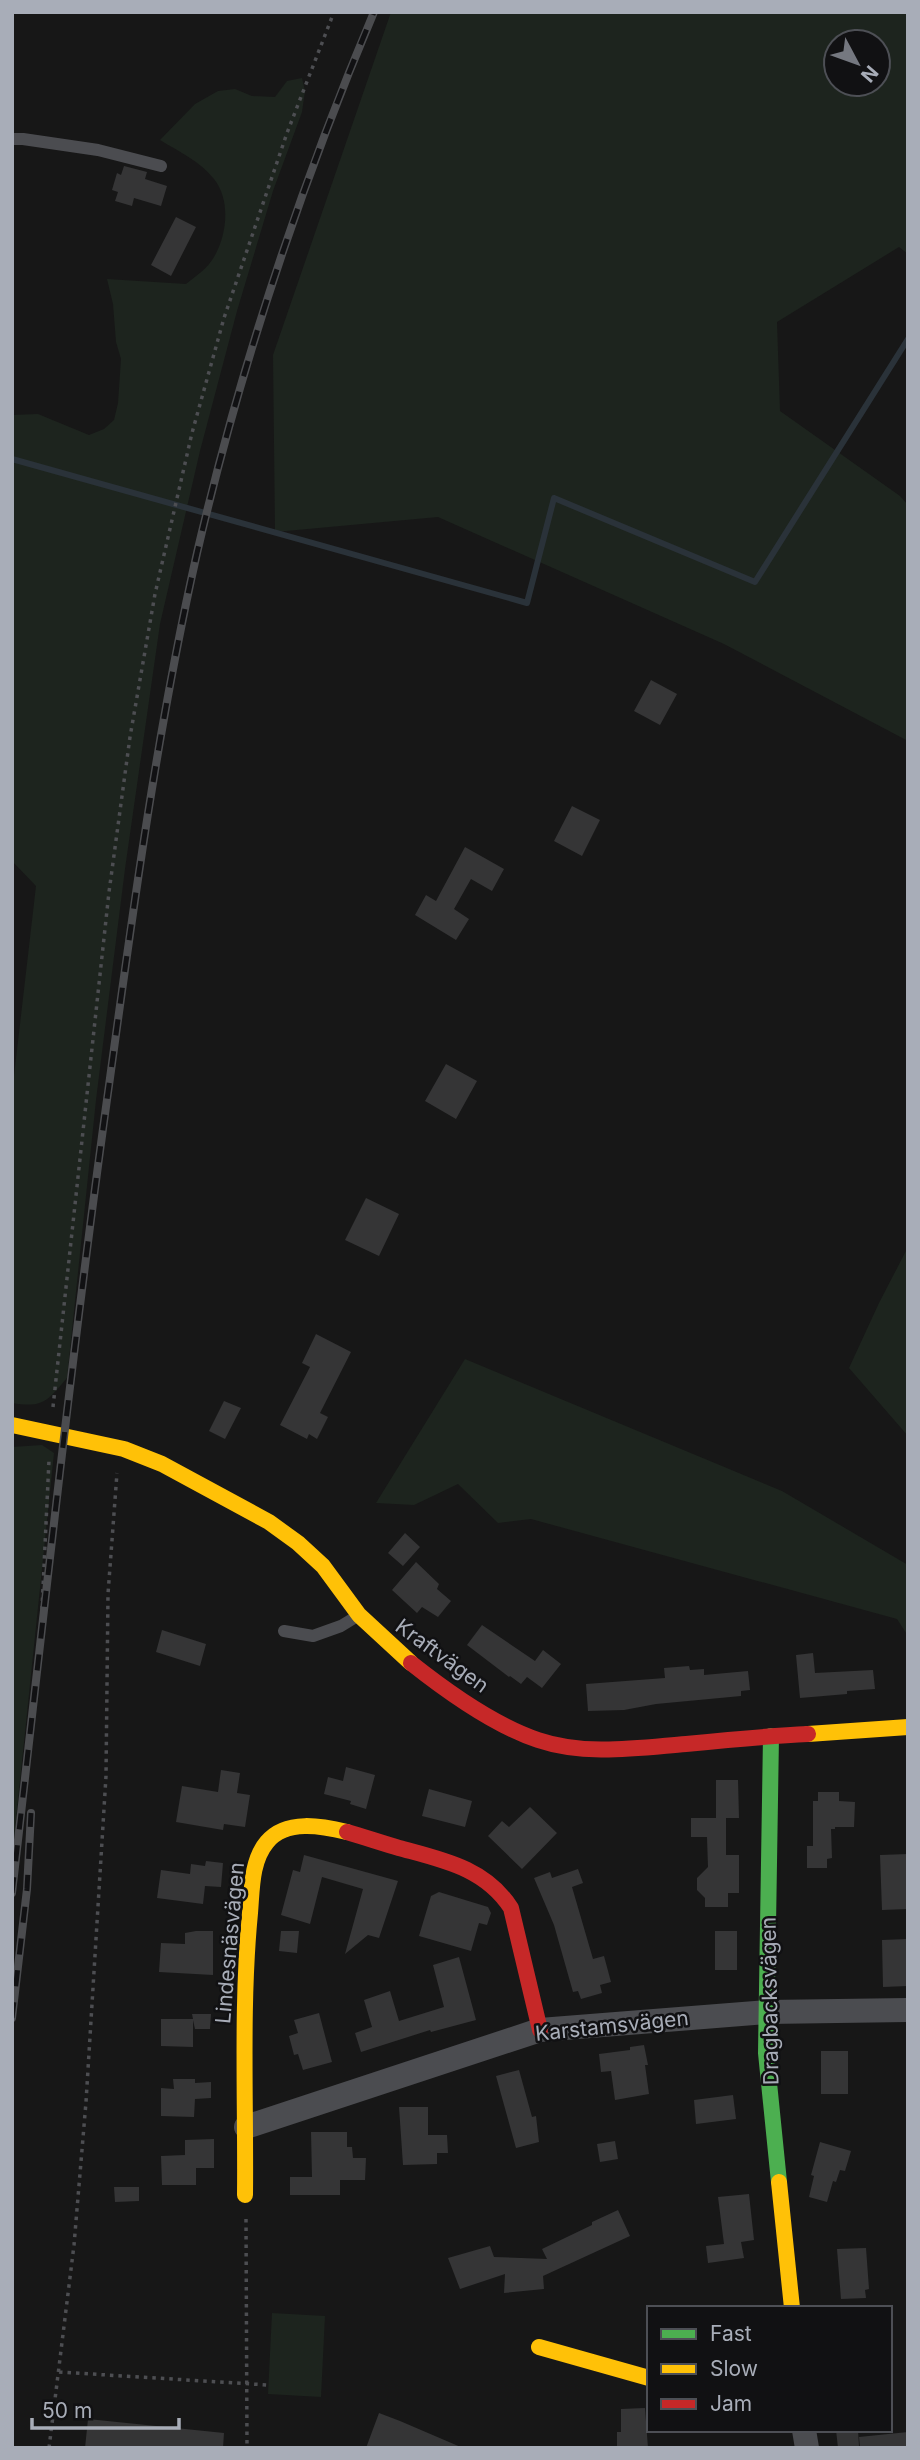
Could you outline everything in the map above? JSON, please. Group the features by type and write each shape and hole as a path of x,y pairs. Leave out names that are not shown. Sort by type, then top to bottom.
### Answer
{"street":[{"name":"Kraftvägen","path":"12,1424 119,1448 162,1464 269,1522 323,1566 359,1615 393,1649 445,1689 510,1728 538,1740 564,1746 615,1750 908,1727"},
{"name":"Dragbacksvägen","path":"771,1736 766,2053 792,2306"},
{"name":"Lindesnäsvägen","path":"245,2195 243,2034 246,1957 259,1854 270,1837 280,1831 303,1827 333,1829 458,1864 501,1891 511,1908 540,2030"},
{"name":"Karstamsvägen","path":"246,2127 540,2030 767,2012 908,2010"},
{"path":"539,2347 647,2377"}],"lane":[{"path":"12,139 98,150 161,166"},
{"path":"284,1631 313,1636 341,1626 359,1615"}],"path":[{"path":"40,1652 50,1432 110,892 130,737 155,594 178,492 224,318 287,133 334,12"},
{"path":"49,2448 74,2245 90,2047 106,1776 108,1594 119,1448"},
{"path":"245,2195 247,2448"},
{"path":"59,2372 268,2385"}],"shaded area":[{"path":"391,12 908,12 908,254 899,247 777,322 780,411 900,496 908,505 908,741 724,644 438,517 275,532 273,355"},
{"path":"302,78 305,91 302,112 273,191 237,311 200,451 160,624 96,1100 67,1378 44,1401 31,1404 12,1403 12,1093 36,886 12,861 12,415 38,414 89,435 104,429 114,420 121,359 107,279 186,284 211,261 224,228 223,197 214,179 196,162 160,140 195,104 218,91 235,89 252,96 275,97 287,81"},
{"path":"908,1247 908,1436 849,1368"},
{"path":"465,1359 782,1491 908,1565 908,1636 897,1619 531,1519 498,1523 458,1484 414,1505 376,1503"},
{"path":"42,1445 54,1453 12,1858 12,1447"},
{"path":"272,2313 325,2316 321,2397 268,2394"}],"building":[{"path":"124,166 147,172 145,179 167,186 161,206 134,198 132,206 115,201 118,192 112,190 117,173 121,175"},
{"path":"176,217 196,227 171,276 151,265"},
{"path":"651,680 677,694 660,725 634,711"},
{"path":"572,806 600,820 582,856 554,841"},
{"path":"465,847 504,869 492,891 471,879 454,909 469,919 456,940 415,915 426,895 436,901"},
{"path":"446,1064 477,1081 456,1119 425,1101"},
{"path":"366,1198 399,1214 379,1256 345,1240"},
{"path":"316,1334 351,1352 320,1413 328,1417 317,1439 309,1434 307,1439 280,1425 310,1367 302,1363"},
{"path":"224,1401 241,1408 225,1439 209,1431"},
{"path":"405,1533 420,1547 403,1566 388,1553"},
{"path":"416,1562 439,1584 437,1589 451,1601 438,1617 422,1607 417,1613 392,1590"},
{"path":"482,1625 535,1661 543,1650 561,1664 542,1688 527,1677 521,1684 467,1645"},
{"path":"162,1630 206,1644 200,1666 156,1652"},
{"path":"813,1653 815,1673 873,1670 875,1689 800,1698 796,1655"},
{"path":"689,1666 690,1670 704,1669 704,1675 748,1671 750,1690 741,1691 741,1696 656,1704 624,1710 588,1711 586,1684 665,1678 664,1668"},
{"path":"346,1767 375,1775 366,1809 350,1804 351,1801 324,1794 328,1777 343,1781"},
{"path":"221,1770 240,1773 237,1793 250,1795 245,1827 224,1824 223,1830 176,1822 182,1786 218,1792"},
{"path":"716,1780 738,1780 739,1818 726,1818 726,1855 739,1855 739,1893 728,1893 728,1907 705,1907 705,1898 697,1890 697,1878 708,1867 707,1837 691,1837 691,1818 716,1818"},
{"path":"429,1789 472,1801 465,1827 422,1816"},
{"path":"818,1792 839,1792 839,1801 855,1802 854,1827 831,1829 832,1858 827,1859 827,1868 807,1868 807,1846 813,1846 813,1801 818,1801"},
{"path":"530,1807 557,1833 522,1869 488,1836 502,1821 509,1827"},
{"path":"908,1854 908,1909 882,1910 880,1855"},
{"path":"304,1855 398,1881 379,1938 368,1935 345,1954 363,1889 322,1877 310,1924 281,1915 293,1870 300,1872"},
{"path":"206,1861 223,1863 221,1887 205,1886 203,1904 157,1898 161,1870 190,1874 191,1864 205,1866"},
{"path":"578,1869 583,1883 572,1887 593,1959 604,1956 611,1982 600,1985 602,1993 581,1999 578,1991 573,1992 554,1925 534,1878 550,1872 552,1878"},
{"path":"439,1892 488,1907 491,1913 487,1925 479,1923 471,1951 419,1936 431,1896"},
{"path":"213,1931 213,1975 159,1972 161,1943 185,1944 185,1933"},
{"path":"281,1931 299,1931 297,1953 279,1951"},
{"path":"715,1931 737,1931 737,1970 715,1970"},
{"path":"908,1939 908,1986 883,1987 882,1940"},
{"path":"459,1957 476,2020 431,2032 430,2030 361,2052 355,2033 372,2027 364,2000 390,1991 399,2021 444,2007 433,1965"},
{"path":"319,2013 332,2062 303,2070 298,2054 294,2055 289,2036 298,2033 294,2020"},
{"path":"192,2014 211,2014 210,2029 195,2029 193,2020 193,2047 161,2046 161,2019 193,2019"},
{"path":"644,2045 649,2094 615,2100 611,2071 601,2072 599,2054 630,2050 630,2047"},
{"path":"821,2051 848,2051 848,2094 821,2094"},
{"path":"519,2070 532,2117 536,2116 539,2142 516,2148 496,2076"},
{"path":"173,2079 195,2079 195,2083 211,2082 211,2098 195,2099 194,2117 161,2116 161,2088 174,2089"},
{"path":"733,2095 736,2119 696,2124 694,2100"},
{"path":"399,2107 428,2107 428,2135 447,2135 448,2153 437,2153 437,2164 403,2165"},
{"path":"311,2132 347,2132 347,2147 352,2147 353,2158 366,2158 365,2180 340,2180 340,2195 290,2195 290,2177 312,2177"},
{"path":"214,2139 214,2168 196,2168 196,2185 162,2185 161,2156 185,2155 185,2140"},
{"path":"615,2141 618,2159 600,2162 597,2144"},
{"path":"820,2142 851,2151 845,2171 840,2170 836,2182 833,2181 827,2202 809,2197 814,2176 811,2175"},
{"path":"114,2187 139,2187 139,2201 115,2202"},
{"path":"749,2194 754,2240 741,2242 744,2258 708,2263 706,2246 724,2244 718,2197"},
{"path":"618,2210 630,2236 543,2276 544,2289 504,2293 505,2274 460,2289 448,2258 490,2246 494,2257 547,2259 542,2249"},
{"path":"866,2248 869,2289 865,2290 866,2298 841,2299 837,2249"},
{"path":"645,2408 648,2448 617,2448 617,2432 621,2432 621,2409"},
{"path":"379,2413 400,2421 463,2448 366,2448"},
{"path":"88,2419 224,2433 223,2448 85,2448"},
{"path":"836,2432 858,2432 859,2446 838,2448"},
{"path":"908,2432 908,2448 860,2448 859,2437"}],"waterway":[{"path":"12,459 527,603 554,498 755,582 908,339"}],"railway":[{"path":"12,1893 96,1180 138,880 170,683 197,553 252,347 321,144 374,12"},
{"path":"12,2018 27,1889 31,1813"}],"traffic: fast":[{"path":"771,1736 766,2053 779,2182"}],"traffic: slow":[{"path":"12,1425 124,1449 162,1464 269,1522 323,1566 359,1615 411,1663"},
{"path":"808,1734 908,1727"},
{"path":"245,2195 244,2054 247,1948 255,1867 267,1842 284,1830 316,1826 347,1832"},
{"path":"779,2182 792,2306"},
{"path":"539,2347 647,2377"}],"traffic: jam":[{"path":"411,1663 488,1717 522,1734 556,1745 630,1749 808,1734"},
{"path":"347,1832 462,1868 489,1883 501,1894 511,1908 540,2030"}]}
